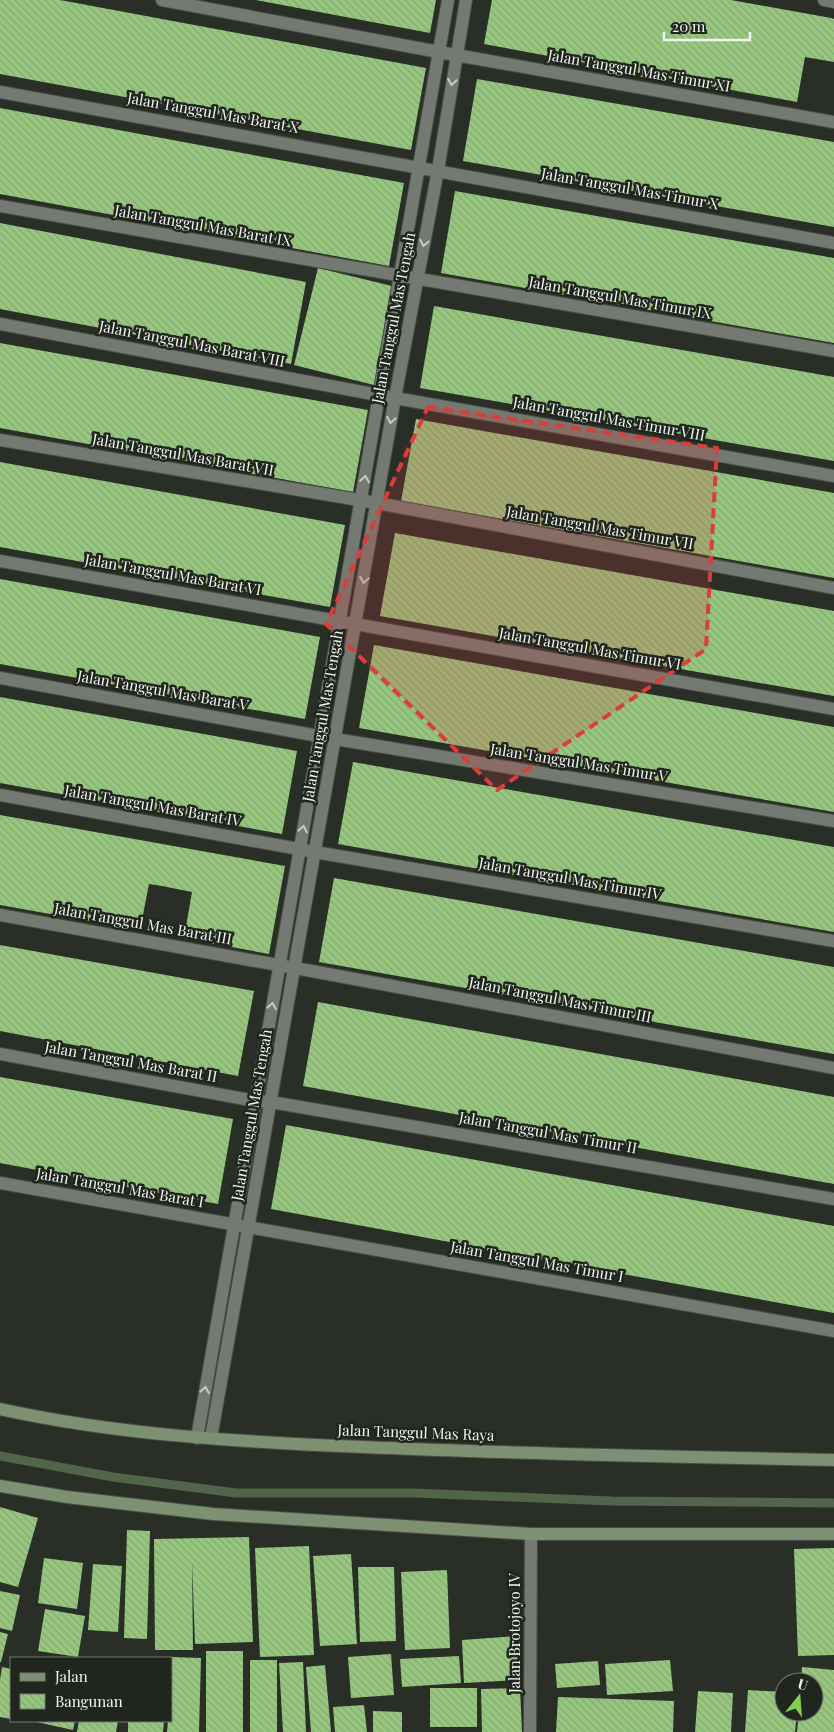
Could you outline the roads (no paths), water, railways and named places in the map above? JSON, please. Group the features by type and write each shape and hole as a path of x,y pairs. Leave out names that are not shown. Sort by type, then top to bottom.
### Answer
{"street":[{"name":"Jalan Tanggul Mas Timur XI","path":"162,0 439,52 834,122"},
{"name":"Jalan Tanggul Mas Tengah","path":"197,1438 448,0"},
{"name":"Jalan Tanggul Mas Tengah","path":"210,1438 395,398 438,170 466,0"},
{"path":"824,0 834,2"},
{"name":"Jalan Tanggul Mas Barat X","path":"0,92 420,167"},
{"name":"Jalan Tanggul Mas Timur X","path":"420,167 834,244"},
{"name":"Jalan Tanggul Mas Barat IX","path":"0,206 400,277"},
{"name":"Jalan Tanggul Mas Timur IX","path":"400,277 834,351"},
{"name":"Jalan Tanggul Mas Barat VIII","path":"0,324 378,396"},
{"name":"Jalan Tanggul Mas Timur VIII","path":"378,396 834,476"},
{"name":"Jalan Tanggul Mas Barat VII","path":"0,440 361,502"},
{"name":"Jalan Tanggul Mas Timur VII","path":"361,502 834,588"},
{"name":"Jalan Tanggul Mas Barat VI","path":"0,561 340,622"},
{"name":"Jalan Tanggul Mas Timur VI","path":"340,622 834,709"},
{"name":"Jalan Tanggul Mas Barat V","path":"0,678 320,736"},
{"name":"Jalan Tanggul Mas Timur V","path":"320,736 834,821"},
{"name":"Jalan Tanggul Mas Barat IV","path":"0,795 300,849"},
{"name":"Jalan Tanggul Mas Timur IV","path":"300,849 834,941"},
{"name":"Jalan Tanggul Mas Barat III","path":"0,915 280,966"},
{"name":"Jalan Tanggul Mas Timur III","path":"280,966 834,1068"},
{"name":"Jalan Tanggul Mas Barat II","path":"0,1054 256,1101"},
{"name":"Jalan Tanggul Mas Timur II","path":"256,1101 271,1102 834,1199"},
{"name":"Jalan Tanggul Mas Barat I","path":"0,1183 234,1225"},
{"name":"Jalan Tanggul Mas Timur I","path":"234,1225 834,1331"},
{"name":"Jalan Tanggul Mas Raya","path":"0,1409 97,1426 197,1438 483,1453 834,1460"},
{"path":"0,1486 85,1499 213,1514 531,1534 834,1534"},
{"name":"Jalan Brotojoyo IV","path":"530,1732 531,1534"}],"waterway":[{"path":"0,1456 113,1477 236,1493 414,1493 611,1501 834,1503"}]}
